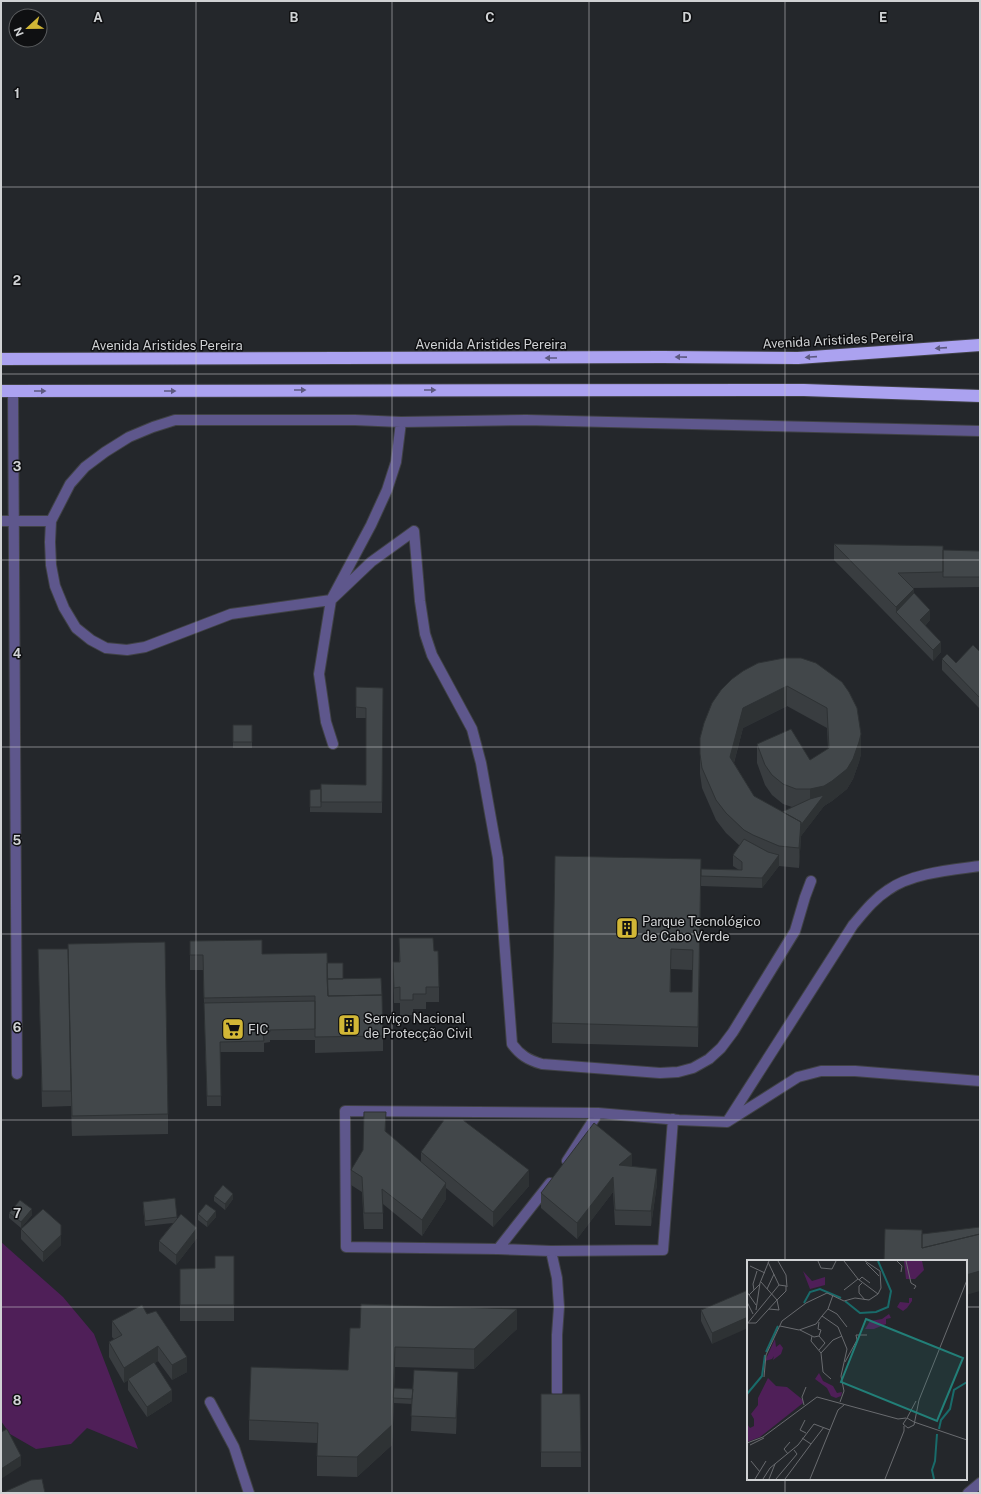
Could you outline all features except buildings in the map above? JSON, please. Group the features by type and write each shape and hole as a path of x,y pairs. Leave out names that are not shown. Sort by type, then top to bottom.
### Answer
{"highway":[{"name":"Avenida Aristides Pereira","path":"1,359 798,358 980,345"},
{"path":"7,391 796,390 980,396"}],"street":[{"path":"7,391 13,521 17,1074"},
{"path":"811,881 805,896 795,932 733,1032 721,1048 704,1062 694,1068 678,1072 660,1073 542,1064 530,1060 518,1052 512,1044 498,858 482,763 472,728 432,655 425,634 420,601 414,531 371,562 331,600 231,614 146,647 127,650 106,648 91,640 76,628 64,608 55,586 51,565 51,521 70,484 85,467 105,452 130,437 153,426 175,420 355,420 401,422 526,420 980,431"},
{"path":"333,744 326,722 319,674 331,600 371,525 387,490 396,462 401,422"},
{"path":"1,521 51,521"},
{"path":"727,1122 853,925 869,906 888,889 912,878 938,871 980,866"},
{"path":"673,1119 663,1250 551,1251 346,1247 345,1111 598,1112 727,1122 798,1077 821,1071 855,1071 980,1081"},
{"path":"498,1250 557,1173 598,1112"},
{"path":"551,1251 557,1278 559,1307 557,1335 557,1392"},
{"path":"210,1402 234,1447 249,1493"},
{"path":"968,1493 980,1483"}],"shaded area":[{"path":"1,1242 63,1297 94,1334 138,1449 87,1428 71,1444 36,1449 10,1434 1,1421"}],"place":[{"name":"Parque Tecnológico de Cabo Verde","path":"627,928"},
{"name":"Serviço Nacional de Protecção Civil","path":"349,1025"},
{"name":"FIC","path":"233,1029"}]}
